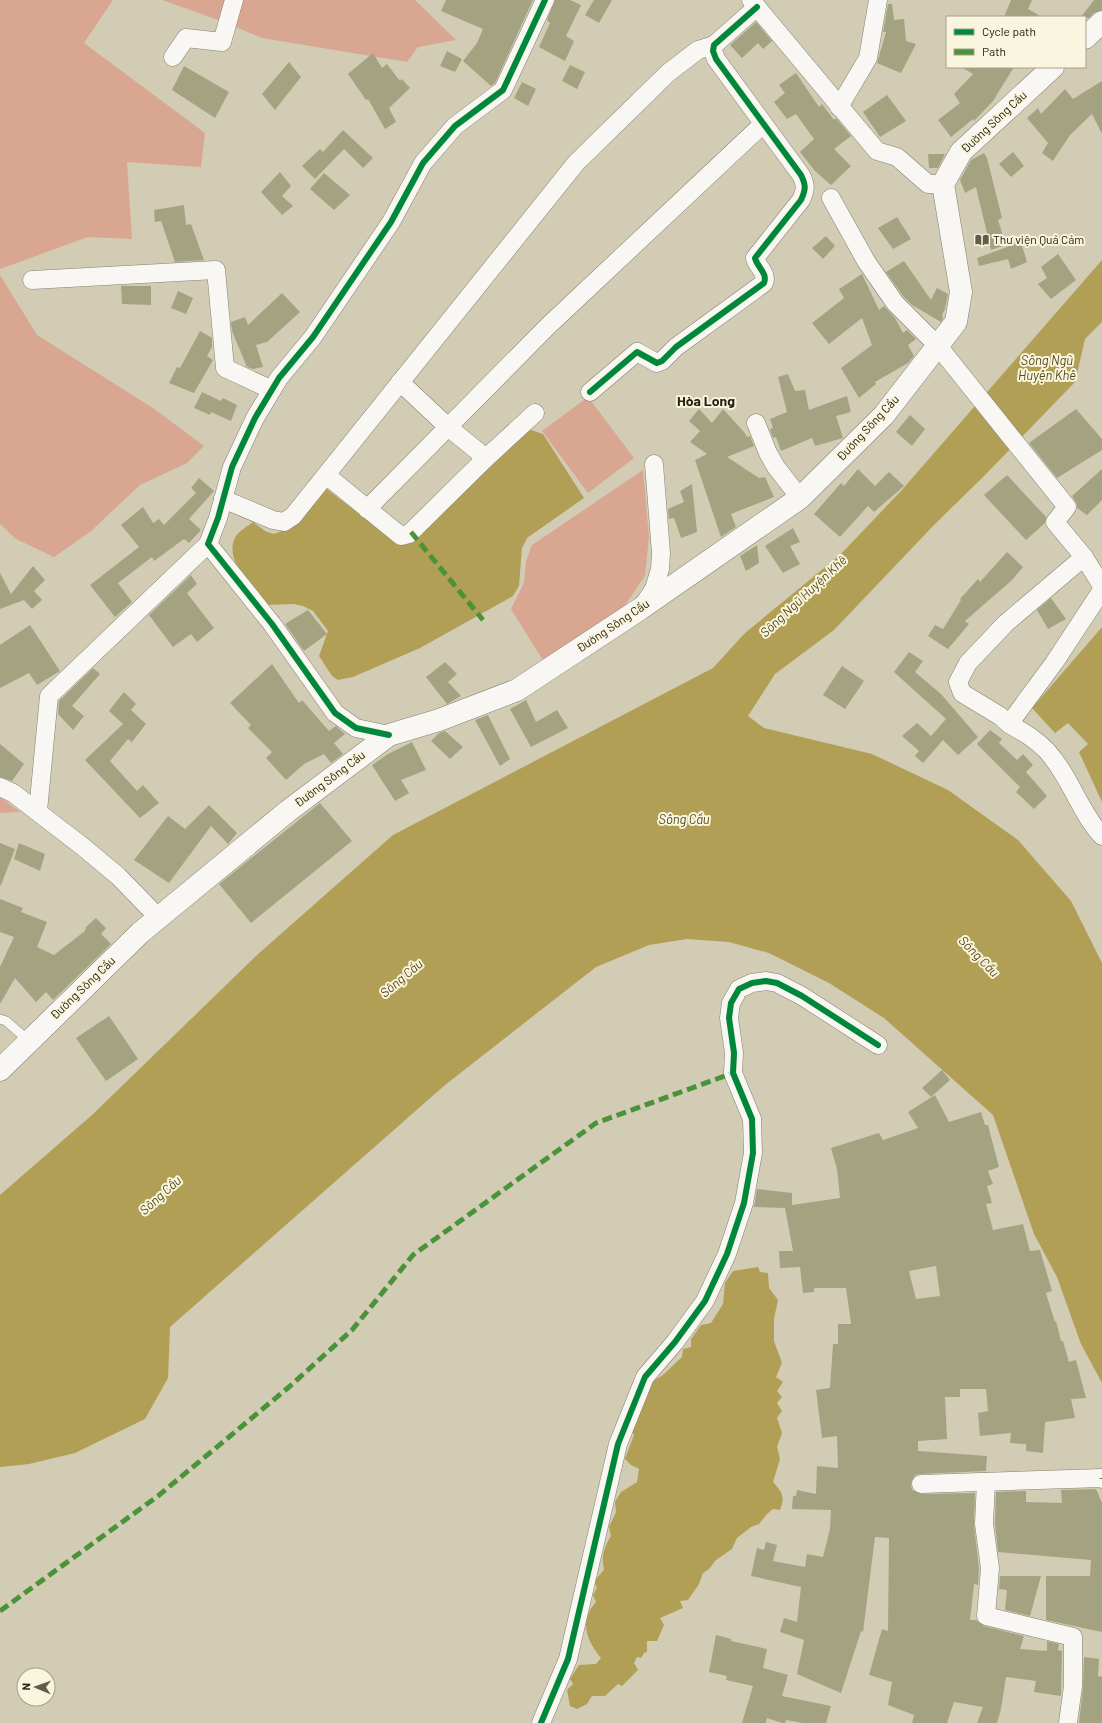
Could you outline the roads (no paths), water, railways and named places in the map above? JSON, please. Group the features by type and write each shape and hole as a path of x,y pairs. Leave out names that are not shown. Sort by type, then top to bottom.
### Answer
{"main road":[{"path":"1086,37 1102,22"},
{"name":"Đường Sông Cầu","path":"0,1070 29,1040 158,917 288,811 389,735 439,720 516,690 640,609 800,498 944,353 956,322 961,292 943,184 961,152 1052,68"}],"street":[{"path":"173,57 186,38 222,42 234,0"},
{"path":"38,811 49,696 208,544 218,518 232,467 256,418 279,378 313,337 392,222 423,163 455,126 503,90 545,0"},
{"path":"839,107 868,58 878,0"},
{"path":"223,499 273,520 284,522 293,516 576,164 668,73 698,50 714,45 754,3 877,151 897,157 928,184 943,184"},
{"path":"590,392 637,352 657,362 662,361 676,347 764,283 764,274 756,263 755,258 802,200 806,190 806,184 801,175 716,59 713,51 714,45"},
{"path":"367,509 548,326 763,124"},
{"path":"831,198 866,261 895,302 944,353 1067,507 1055,522 1084,557 1102,586"},
{"path":"32,280 216,270 225,368 272,390"},
{"path":"400,382 448,427 486,458"},
{"path":"326,475 401,536 409,534 486,458 536,413"},
{"path":"756,423 776,467 800,498"},
{"path":"640,609 654,589 660,569 661,553 654,464"},
{"path":"208,544 272,624 335,713 356,728 389,735"},
{"path":"1084,557 995,634 968,663 958,682 962,693 1033,738 1047,751 1061,771 1084,813 1102,836"},
{"path":"1010,724 1054,663 1102,590"},
{"path":"0,787 13,793 38,811 118,876 158,917"},
{"path":"541,1723 568,1659 618,1444 645,1377 675,1342 706,1301 727,1254 744,1203 753,1153 752,1119 733,1073 734,1053 729,1018 731,1003 739,990 752,983 766,981 777,983 802,996 878,1045"},
{"path":"921,1484 1102,1479"},
{"path":"986,1482 984,1524 990,1568 986,1616 1073,1637 1073,1686 1068,1723"}],"lane":[{"path":"0,1019 6,1021 29,1040"}],"water":[{"name":"Sông Cầu","path":"1102,260 1102,322 1085,339 1075,382 985,475 934,525 834,630 775,674 748,716 764,728 872,754 948,790 1018,840 1071,901 1102,963 1102,1383 1081,1344 1057,1277 1034,1234 993,1115 884,1018 829,983 769,953 729,942 687,939 649,945 596,967 445,1085 170,1327 168,1378 145,1419 75,1453 29,1464 0,1467 0,1195 92,1115 257,955 393,835 713,668 745,633 840,555 901,491"},
{"path":"528,429 543,434 584,498 527,538 522,548 519,586 513,596 420,648 353,677 338,680 332,676 319,656 328,631 313,611 303,606 294,604 265,605 247,582 236,563 233,554 233,545 239,532 253,522 265,531 274,534 287,529 323,486 395,542"},
{"path":"1102,627 1102,802 1079,752 1088,744 1068,723 1055,733 1032,708"},
{"path":"758,1267 760,1272 768,1273 769,1288 778,1300 774,1319 774,1341 782,1363 776,1377 783,1382 777,1391 782,1397 777,1403 782,1411 777,1418 782,1433 777,1447 780,1459 773,1482 779,1489 783,1498 780,1510 773,1509 759,1524 751,1527 737,1538 732,1549 716,1560 709,1569 703,1573 699,1584 688,1600 680,1601 683,1608 660,1618 664,1625 657,1641 647,1641 647,1652 644,1653 641,1658 637,1657 634,1663 638,1670 622,1686 618,1684 605,1696 592,1696 587,1704 577,1709 570,1706 567,1690 573,1684 570,1679 579,1665 596,1664 601,1658 588,1637 586,1630 588,1616 596,1602 593,1595 597,1588 594,1581 604,1570 603,1556 611,1536 609,1527 616,1512 615,1502 621,1492 637,1482 639,1469 631,1465 625,1459 634,1435 632,1430 653,1381 663,1375 682,1357 683,1349 691,1347 691,1339 701,1325 711,1323 723,1304 725,1283 733,1271"}],"place":[{"name":"Thư viện Quả Cảm","path":"982,240"}],"district":[{"name":"Hòa Long","path":"706,401"}],"water label":[{"name":"Sông Ngũ Huyện Khê","path":"1047,368"},
{"name":"Sông Ngũ Huyện Khê","path":"803,596"}]}
